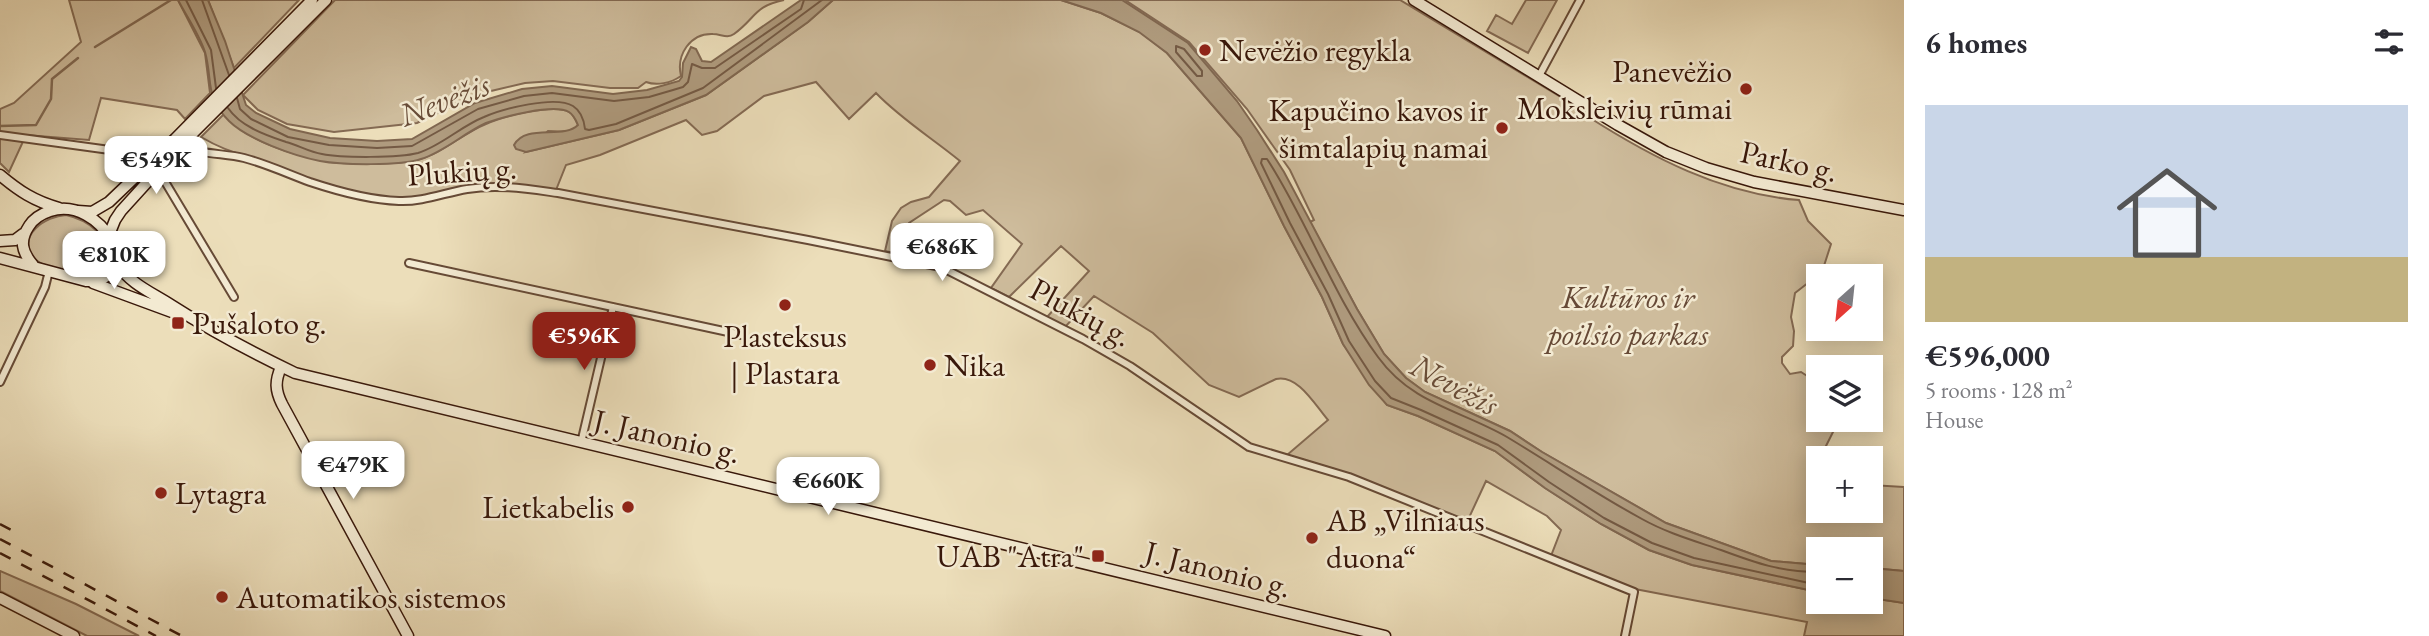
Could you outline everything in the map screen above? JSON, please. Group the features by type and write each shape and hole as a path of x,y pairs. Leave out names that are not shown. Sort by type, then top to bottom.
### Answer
{"main road":[{"path":"301,18 312,0"},
{"path":"0,175 23,195 38,203 78,211 98,210 178,142 301,18 326,0"},
{"name":"Parko g.","path":"1413,0 1644,139 1706,168 1754,182 1904,210"},
{"path":"109,235 121,211 159,170 178,142"},
{"path":"23,195 31,208 33,220"},
{"path":"0,242 15,240 33,220 58,208"},
{"path":"0,258 86,281 104,279 112,272 116,263 109,235 96,221 78,211"},
{"path":"23,234 23,250 33,265"},
{"name":"J. Janonio g.","path":"116,263 125,276 137,285 192,319 305,376 1385,636"},
{"name":"J. Janonio g.","path":"86,281 192,319"},
{"path":"281,366 276,383 282,404 408,636"},
{"path":"0,597 55,631 74,636"}],"street":[{"path":"1539,76 1580,0"},
{"path":"0,135 139,153"},
{"name":"Plukių g.","path":"178,142 191,149 243,158 313,183 381,200 423,200 467,189 501,186 808,240 941,267 1083,339 1130,366 1249,447 1349,477 1634,592 1625,636"},
{"path":"159,170 234,297"},
{"path":"410,263 742,335"},
{"path":"0,382 45,287 49,271"},
{"path":"581,443 613,307"}],"green space":[{"path":"69,0 178,0 205,53 210,93 185,119 177,110 101,98 89,140 26,135 9,172 0,163 0,109 14,103 81,42"},
{"path":"208,0 299,0 234,68"},
{"path":"335,0 784,0 761,9 731,35 705,35 691,41 681,60 681,76 664,83 646,82 638,88 610,88 553,81 525,83 491,91 417,123 334,132 287,124 258,110 243,95"},
{"path":"833,0 1061,0 1101,13 1140,32 1167,53 1241,138 1343,344 1387,405 1495,451 1545,488 1601,524 1649,550 1692,565 1806,589 1806,614 1883,614 1883,600 1904,603 1904,636 1804,636 1807,622 1635,589 1551,556 1561,530 1547,516 1486,481 1467,522 1334,469 1287,455 1328,420 1299,386 1292,381 1276,379 1239,397 1209,385 1153,333 1094,296 1065,327 1047,317 1089,271 1061,246 1009,297 991,288 1022,244 983,210 966,215 950,201 944,200 909,223 906,235 913,257 885,251 892,221 901,208 929,197 960,161 906,120 876,93 849,119 816,82 764,96 717,131 702,135 686,120 600,155 566,165 556,190 504,185 425,197 384,198 312,180 230,151 201,137 224,114 255,138 294,154 328,162 385,163 420,159 478,128 515,115 552,109 569,112 574,116 578,125 575,128 548,131 526,152 619,130 706,95 808,22"},
{"name":"Kultūros ir poilsio parkas","path":"1125,0 1400,0 1584,111 1587,116 1636,146 1715,182 1770,196 1799,200 1808,221 1831,244 1825,264 1806,264 1806,284 1795,293 1791,317 1793,346 1782,357 1782,363 1790,374 1801,372 1806,375 1806,432 1833,432 1826,446 1806,446 1806,523 1883,523 1883,486 1904,487 1904,571 1883,569 1883,537 1806,537 1806,564 1771,561 1666,523 1510,431 1425,392 1406,378 1384,354 1357,309 1310,222 1314,220 1290,170 1247,109 1189,42"},
{"path":"1526,0 1557,0 1528,53 1487,31 1496,15 1512,24"},
{"path":"66,215 90,225 102,237 110,261 103,273 89,276 75,274 51,267 34,258 29,250 29,242 36,228 50,219"},
{"path":"0,571 76,604 139,636 87,636 0,591"}],"water":[{"path":"178,0 208,0 246,105 256,113 290,129 330,138 377,141 412,139 475,103 522,89 552,86 613,94 647,90 679,81 683,63 691,47 696,49 702,61 711,62 801,0 833,0 808,22 706,95 619,130 526,152 516,149 514,145 527,135 563,131 578,125 569,112 540,110 486,123 438,152 421,159 371,164 320,161 297,155 237,128 216,104 205,52"},
{"path":"1061,0 1122,0 1188,43 1237,101 1284,172 1384,354 1406,378 1425,392 1510,431 1666,523 1771,561 1806,564 1806,589 1692,565 1649,550 1601,524 1545,488 1495,451 1387,405 1369,385 1343,344 1241,138 1167,53 1139,32 1101,13"},
{"path":"1883,569 1904,571 1904,603 1883,600"}],"waterway":[{"path":"95,47 171,0"},
{"path":"0,126 36,125 51,99 52,79 78,58"}],"railway":[{"path":"0,524 15,532"},
{"path":"0,539 182,636"},
{"path":"0,553 156,636"}],"place":[{"name":"Nevėžio regykla","path":"1205,50"},
{"name":"Panevėžio Moksleivių rūmai","path":"1746,89"},
{"name":"Kapučino kavos ir šimtalapių namai","path":"1502,128"},
{"name":"Plasteksus | Plastara","path":"785,305"},
{"name":"Pušaloto g.","path":"178,323"},
{"name":"Nika","path":"930,365"},
{"name":"Lytagra","path":"161,493"},
{"name":"Lietkabelis","path":"628,507"},
{"name":"AB „Vilniaus duona“","path":"1312,538"},
{"name":"UAB \"Atra\"","path":"1098,556"},
{"name":"Automatikos sistemos","path":"222,597"}],"water label":[{"name":"Nevėžis","path":"444,99"},
{"name":"Nevėžis","path":"1455,384"}]}
